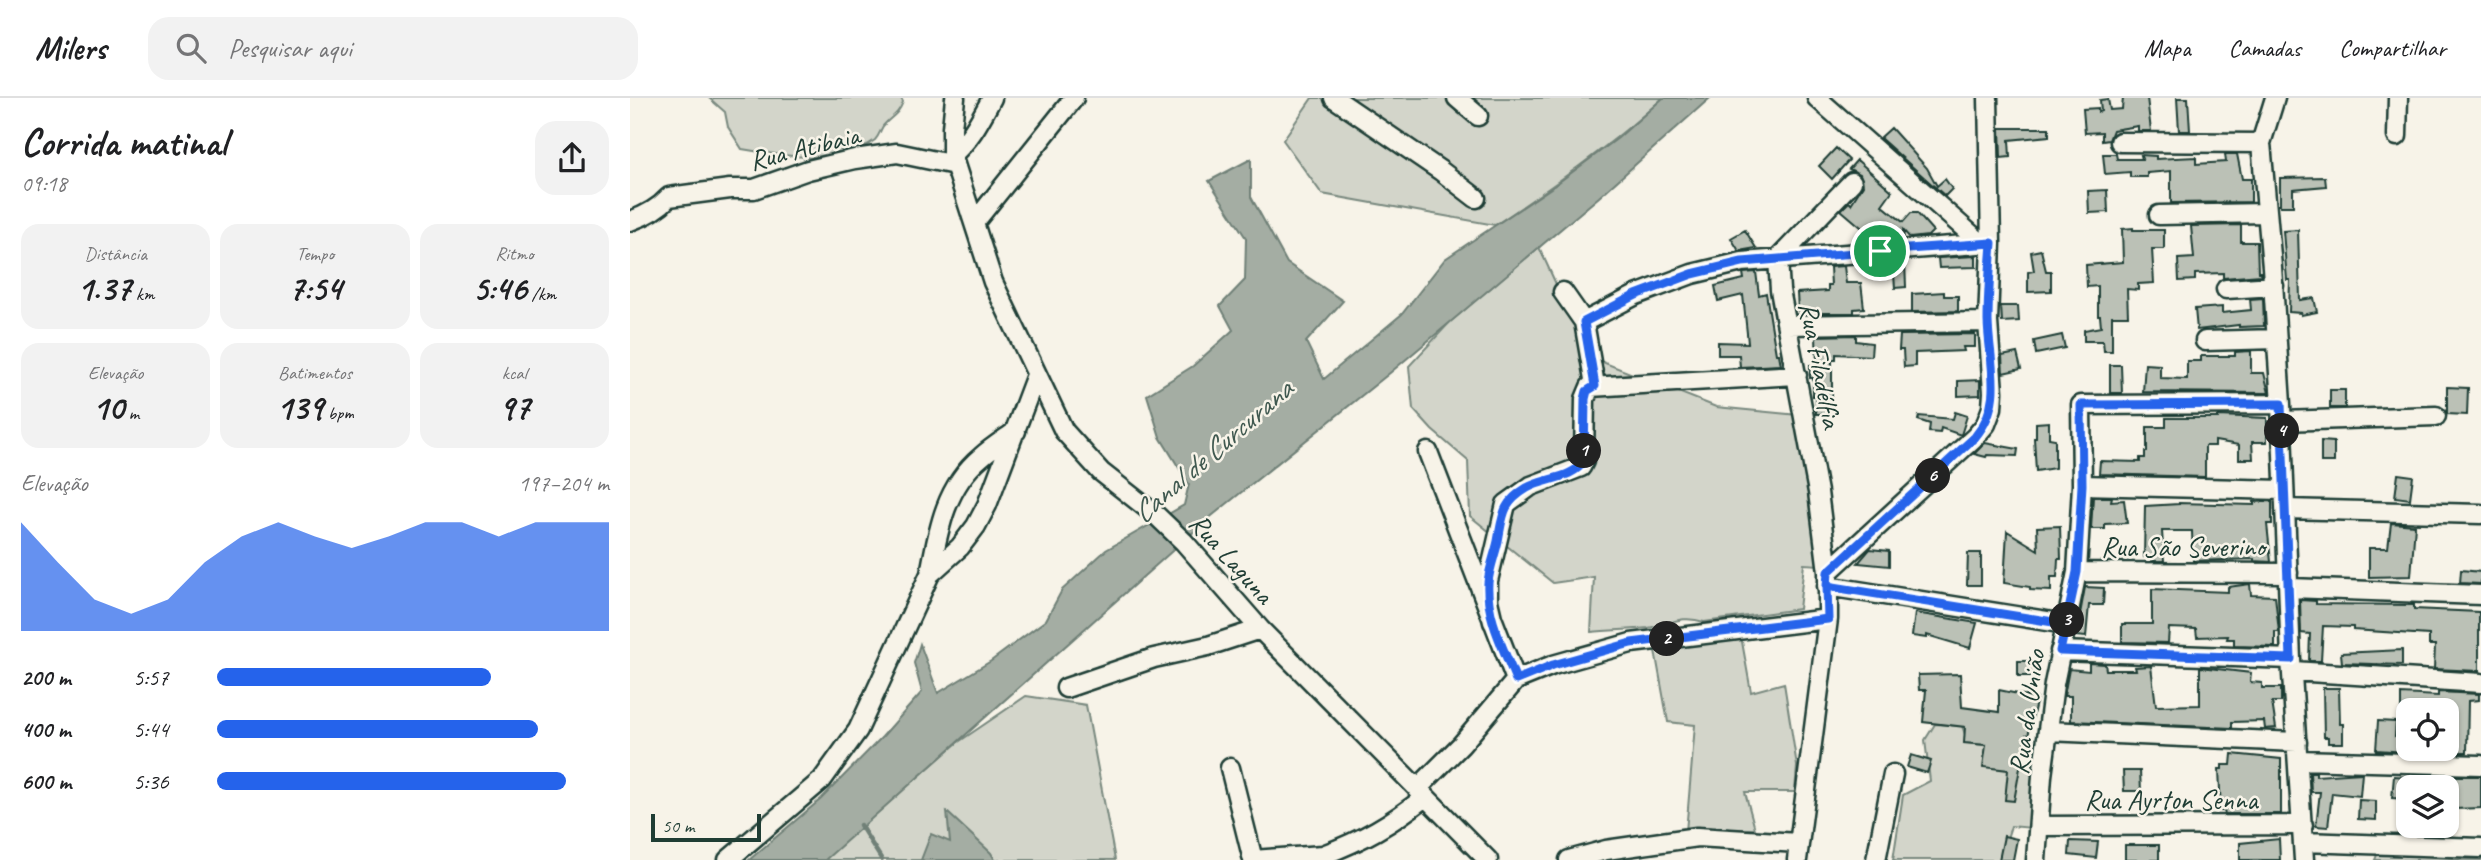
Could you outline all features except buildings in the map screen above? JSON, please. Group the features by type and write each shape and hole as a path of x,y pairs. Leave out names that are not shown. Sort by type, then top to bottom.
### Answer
{"street":[{"name":"Rua Laguna","path":"956,98 952,128 954,160 993,282 1064,431 1101,472 1157,516 1200,559 1260,629 1488,860"},
{"path":"954,160 992,98"},
{"path":"974,223 1074,98"},
{"path":"1334,98 1476,198"},
{"path":"1457,98 1478,116"},
{"path":"1816,98 1987,244"},
{"path":"1828,579 1975,437 1986,424 1992,408 1988,322 1988,98"},
{"path":"2276,98 2260,143 2274,286 2303,842"},
{"path":"2397,136 2398,98"},
{"path":"2120,142 2260,143"},
{"name":"Rua Atibaia","path":"630,221 646,215 669,197 730,189 754,189 808,170 855,159 897,153 954,160"},
{"path":"1778,259 1852,182"},
{"path":"2160,215 2266,213"},
{"path":"1584,322 1636,295 1692,274 1742,262 1987,244"},
{"name":"Rua Filadélfia","path":"1778,259 1780,290 1818,492 1828,579 1828,619 1797,851"},
{"path":"2226,289 2274,286"},
{"path":"1563,292 1584,322 1595,386"},
{"path":"1787,325 1988,322"},
{"path":"2205,341 2277,339"},
{"path":"930,574 960,547 976,526 1037,375"},
{"path":"1493,622 1488,601 1488,581 1506,504 1531,485 1581,467 1584,461 1587,391 1595,386 1797,375"},
{"name":"Rua da União","path":"2036,860 2048,731 2060,651 2077,572 2082,485 2081,405 2281,413"},
{"path":"2281,413 2436,416"},
{"path":"728,860 822,780 840,758 858,730 930,574 941,519 957,485 979,458 1016,431"},
{"path":"1428,452 1516,680"},
{"path":"2082,485 2283,490"},
{"path":"2285,509 2481,514"},
{"name":"Rua São Severino","path":"2077,572 2289,580 2481,595"},
{"path":"1828,579 2066,624"},
{"path":"1230,768 1253,860 1321,858 1362,840 1393,822 1421,793 1516,680 1553,665 1631,643 1828,619"},
{"path":"1066,688 1154,658 1208,646 1260,629"},
{"path":"2060,651 2292,665 2481,683"},
{"path":"2048,731 2481,765"},
{"path":"1876,860 1893,774"},
{"name":"Rua Ayrton Senna","path":"2039,827 2303,842 2481,848"},
{"path":"1569,860 1606,850 1697,837 1797,851"}],"shaded area":[{"path":"709,98 901,98 903,102 875,140 845,153 810,157 742,149 728,127 725,112"},
{"path":"1312,98 1663,98 1581,165 1495,225 1322,194 1283,140"},
{"path":"1539,247 1589,356 1582,361 1590,357 1716,407 1798,415 1820,565 1804,564 1799,609 1704,622 1688,619 1648,628 1591,632 1594,577 1553,583 1470,516 1468,461 1432,430 1413,409 1409,366 1451,321"},
{"path":"1741,636 1751,692 1784,683 1797,766 1795,792 1745,792 1755,829 1686,832 1695,725 1668,722 1654,645"},
{"path":"1026,696 1086,705 1115,860 823,860 957,743"},
{"path":"1935,724 1962,726 1968,743 2001,747 1999,758 2028,768 2037,785 2032,828 2011,826 2000,860 1893,860 1903,795 1930,781 1925,740"},
{"path":"2381,845 2481,851 2481,860 2375,860"}],"water":[{"name":"Canal de Curcurana","path":"1663,98 1710,98 1599,197 1391,372 1208,519 825,860 749,860 821,799 922,692 914,663 920,644 938,693 991,661 1046,620 1062,590 1106,550 1184,505 1189,484 1160,437 1147,395 1193,366 1233,330 1220,306 1245,280 1246,238 1209,181 1251,159 1251,197 1287,263 1343,301 1306,342 1324,379 1402,314 1445,259 1551,188 1618,138"},
{"path":"947,812 991,853 995,860 921,860 931,834 950,842"}],"waterway":[{"path":"860,825 882,860"}],"route":[{"path":"1880,251 1742,262 1692,274 1636,295 1584,322 1595,386 1590,387 1585,399 1584,461 1581,467 1564,475 1531,485 1506,504 1488,581 1488,601 1493,622 1516,680 1553,665 1631,643 1828,619 1827,586 2066,624 2077,572 2082,485 2081,405 2281,404 2291,659 2060,651 2066,624 1927,601 1827,586 1828,572 1975,437 1986,424 1992,408 1992,359 1988,322 1992,243 1880,251"}]}
